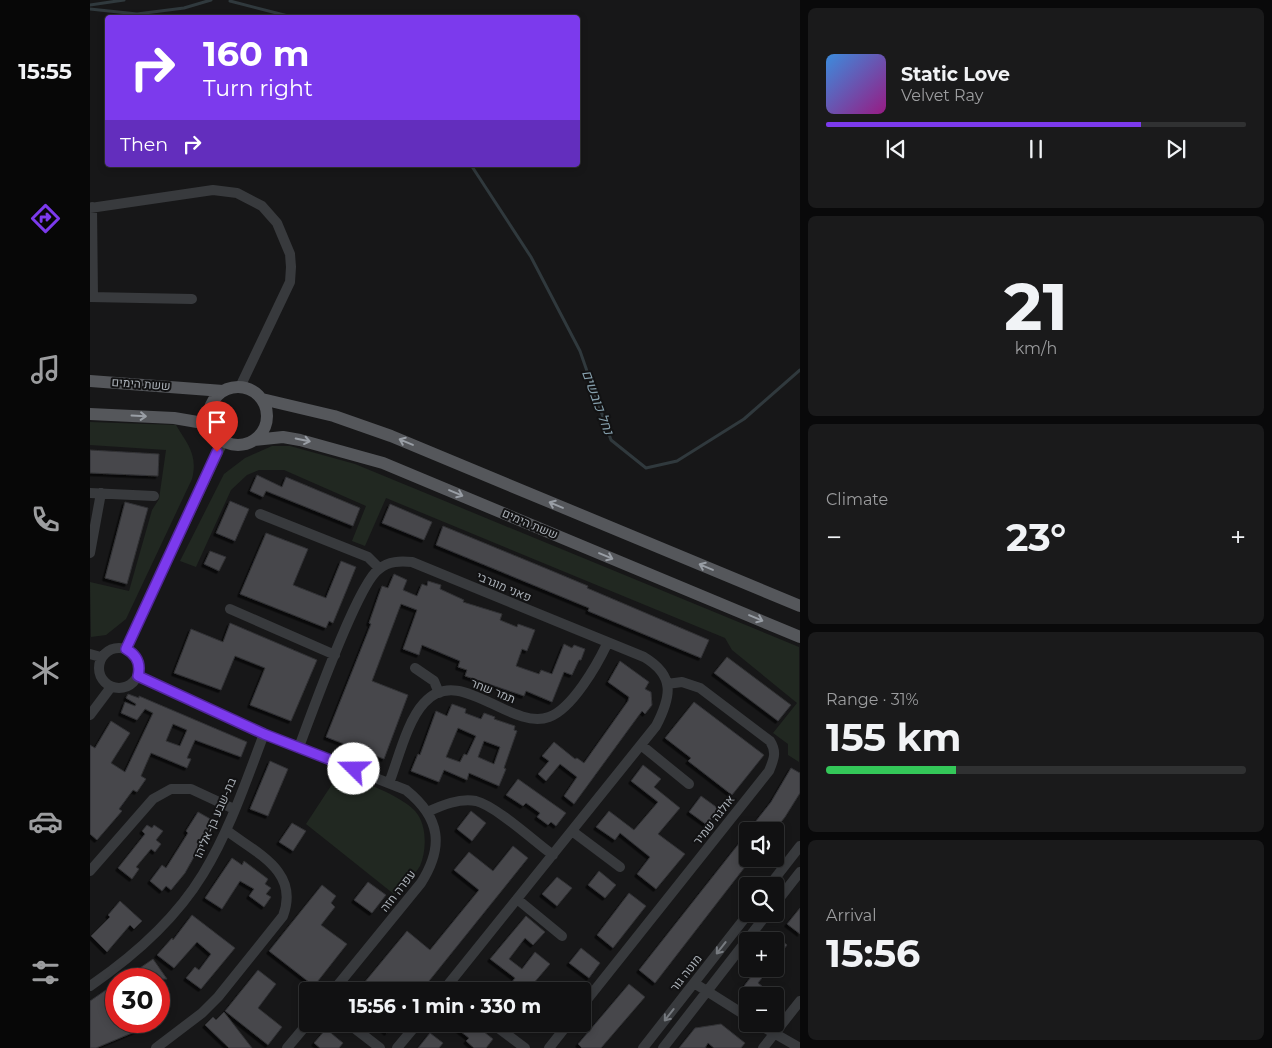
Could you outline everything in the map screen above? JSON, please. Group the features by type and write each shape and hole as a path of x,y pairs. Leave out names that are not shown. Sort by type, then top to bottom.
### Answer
{"main road":[{"name":"ששת הימים","path":"90,381 223,391"},
{"path":"262,399 267,417 266,426 254,440 239,446 223,442 212,431 209,424 210,405 223,391 240,387 248,388 262,399 334,416 391,436 800,606"},
{"path":"90,414 174,418 209,424"},
{"name":"ששת הימים","path":"254,440 283,437 383,462 800,637"}],"street":[{"path":"192,299 92,297 91,208 223,190 248,197 262,206 277,223 290,254 292,268 290,282 240,387"},
{"path":"126,649 223,442"},
{"path":"90,493 154,496"},
{"path":"90,553 101,493"},
{"path":"260,514 368,557 379,568 368,581 335,655 299,746"},
{"name":"פאני מוגרבי","path":"379,568 401,561 412,562 607,644 644,657 655,664 667,684"},
{"path":"230,609 335,655"},
{"name":"תמר שחר","path":"439,693 448,690 464,692 520,715 534,719 547,718 567,705 602,655 607,644"},
{"path":"112,648 126,649 132,652 139,663 138,676 130,686 124,688 111,687 102,680 99,674 101,657 112,648"},
{"path":"90,654 101,657"},
{"path":"389,783 416,713 425,702 439,693 434,681 415,668"},
{"name":"עפרה חזה","path":"138,676 264,734 299,746 406,790 418,799 428,812 437,838 431,867 421,883 341,982"},
{"name":"אולגה שמיר","path":"591,995 769,771 774,759 775,749 770,741 700,688 682,682 667,684"},
{"path":"452,982 656,726 667,704 667,684"},
{"path":"90,716 111,687"},
{"name":"בת-שבע בן-אליהו","path":"90,986 137,951 172,914 202,875 226,830 264,734"},
{"path":"642,745 689,784"},
{"path":"90,872 153,799 171,788 191,789 234,809"},
{"path":"428,812 454,802 477,802 492,809 553,856"},
{"path":"156,1048 218,997 284,916 288,904 287,890 276,868 226,830"},
{"path":"572,831 620,867"},
{"path":"776,877 800,846"},
{"path":"784,892 800,872"},
{"path":"517,899 562,936"},
{"name":"מוטה גור","path":"643,1048 742,922"},
{"path":"663,1048 761,922"},
{"path":"694,983 739,1012"},
{"path":"762,1048 800,1001"},
{"path":"287,1048 300,1032"},
{"path":"359,1032 380,1048"},
{"path":"397,1048 410,1032"},
{"path":"504,1032 525,1048"},
{"path":"549,1048 562,1032"},
{"path":"774,1033 800,1048"}],"shaded area":[{"path":"90,422 176,425 191,450 194,463 192,479 126,619 106,635 91,637 90,582 129,591 152,510 159,499 166,450 90,445"},
{"path":"272,446 290,446 355,464 799,647 799,762 788,755 788,744 773,733 797,703 732,650 725,638 386,498 365,546 352,541 366,506 284,470 259,470 247,475 231,490 196,567 180,561 224,474 245,458"},
{"path":"340,772 399,799 419,816 425,837 422,860 412,877 395,895 306,824"}],"building":[{"path":"90,450 159,454 158,476 90,473"},
{"path":"257,475 282,487 286,477 360,508 353,526 266,491 263,497 250,491"},
{"path":"230,501 249,509 235,541 216,533"},
{"path":"125,502 148,508 127,584 105,578"},
{"path":"390,504 432,522 424,540 382,523"},
{"path":"443,526 588,586 587,588 709,640 701,658 588,611 589,608 436,545"},
{"path":"266,533 308,549 293,585 326,598 341,561 356,567 333,623 329,621 326,628 240,594"},
{"path":"210,551 226,557 219,571 204,564"},
{"path":"394,574 407,580 403,590 417,596 422,584 427,586 428,581 441,585 440,589 464,600 463,602 502,614 500,620 517,627 518,624 535,630 527,651 522,649 516,666 539,674 541,670 552,674 564,644 572,648 574,645 585,649 581,660 579,660 572,675 564,672 552,702 526,691 524,696 465,676 467,670 458,667 460,661 422,645 419,655 403,649 417,610 401,604 372,681 408,695 384,759 326,737 371,624 369,623 382,586 388,588"},
{"path":"230,623 317,660 291,721 250,705 265,668 235,656 221,690 174,673 191,629 223,642"},
{"path":"727,657 791,705 778,721 714,673"},
{"path":"620,661 649,682 645,689 651,692 652,705 645,714 642,711 574,804 564,796 577,777 560,764 546,781 538,774 549,761 542,756 554,742 575,759 577,758 584,763 628,701 629,697 608,682"},
{"path":"128,694 139,698 139,696 247,742 241,757 195,740 187,758 191,759 187,768 151,753 141,776 146,779 137,792 133,790 119,809 122,811 97,840 90,834 90,745 95,748 111,721 130,733 111,763 125,772 153,713 145,709 137,720 121,713 125,702 135,706 136,704 126,698","holes":["173,724 187,730 180,746 166,741"]},
{"path":"694,702 764,755 732,795 688,761 691,758 665,738"},
{"path":"452,704 466,709 465,713 481,719 484,713 495,717 494,719 515,726 514,730 517,731 499,786 469,773 467,780 444,770 439,782 411,771 418,754 420,755 436,711 447,716","holes":["458,728 476,736 467,755 464,754 460,762 446,757","484,741 500,747 494,764 478,757"]},
{"path":"270,761 288,769 268,816 250,809"},
{"path":"643,765 661,779 654,787 680,808 658,834 685,854 656,889 637,874 650,857 620,833 615,840 596,827 609,811 634,830 658,802 631,781"},
{"path":"791,768 800,773 800,793 781,822 755,822 771,802"},
{"path":"518,779 566,813 556,826 551,822 548,825 537,817 540,813 526,803 523,806 506,795"},
{"path":"701,796 719,809 707,825 689,812"},
{"path":"471,811 486,823 472,841 457,829"},
{"path":"198,812 214,821 185,873 171,890 166,886 162,891 150,881 162,865 166,868 188,833 186,831"},
{"path":"292,823 306,831 293,851 279,842"},
{"path":"147,825 152,828 154,825 163,831 156,840 161,844 155,852 151,849 136,867 139,869 132,879 118,868 145,834 142,831"},
{"path":"739,843 739,867 745,867 655,983 639,970"},
{"path":"513,846 528,858 428,982 365,982 407,931 430,950 479,890 454,870 469,852 493,871"},
{"path":"232,858 242,865 244,861 268,879 265,884 271,888 266,894 271,897 264,907 249,896 254,889 240,881 222,909 205,898"},
{"path":"599,871 616,885 605,898 588,885"},
{"path":"557,877 572,888 557,906 542,894"},
{"path":"368,882 386,895 372,913 354,900"},
{"path":"322,885 336,896 331,903 335,907 321,925 347,944 317,982 309,982 269,951"},
{"path":"629,893 646,906 613,948 597,935"},
{"path":"120,901 142,921 134,929 130,925 107,952 91,936 110,917 108,915"},
{"path":"800,908 800,934 787,924"},
{"path":"192,915 235,948 201,989 186,978 195,967 199,970 211,954 197,942 174,968 157,955 172,938 173,940"},
{"path":"526,916 545,932 533,945 525,938 509,959 522,969 535,952 550,964 535,982 512,982 515,978 490,959"},
{"path":"581,948 600,963 589,978 569,963"},
{"path":"153,959 159,968 140,968"},
{"path":"258,970 276,984 258,1008 282,1027 268,1045 225,1011"},
{"path":"751,977 763,977 758,983 763,987 743,987"},
{"path":"629,984 645,997 601,1048 582,1048 578,1044 588,1032 591,1032 591,1029"},
{"path":"105,991 105,1033 132,1033 96,1048 90,1048 90,1001"},
{"path":"224,1012 252,1048 229,1048 205,1025 213,1017 216,1020"},
{"path":"721,1024 745,1043 741,1048 714,1048 708,1043 705,1048 679,1048 695,1028"},
{"path":"323,1032 330,1032 343,1043 339,1048 320,1048 314,1043"},
{"path":"461,1032 484,1032 493,1039 486,1048 474,1048 466,1041 469,1038"},
{"path":"430,1033 443,1043 439,1048 418,1048"}],"waterway":[{"path":"90,5 124,0"},
{"name":"נחל כובשים","path":"90,9 137,14 184,8 211,0"},
{"name":"נחל כובשים","path":"230,1 284,15"},
{"name":"נחל כובשים","path":"472,167 531,257 580,351 611,440 646,468 677,461 744,419 800,370"}],"route":[{"path":"217,452 126,649 132,652 139,663 138,676 264,734 299,746 354,769"}]}
